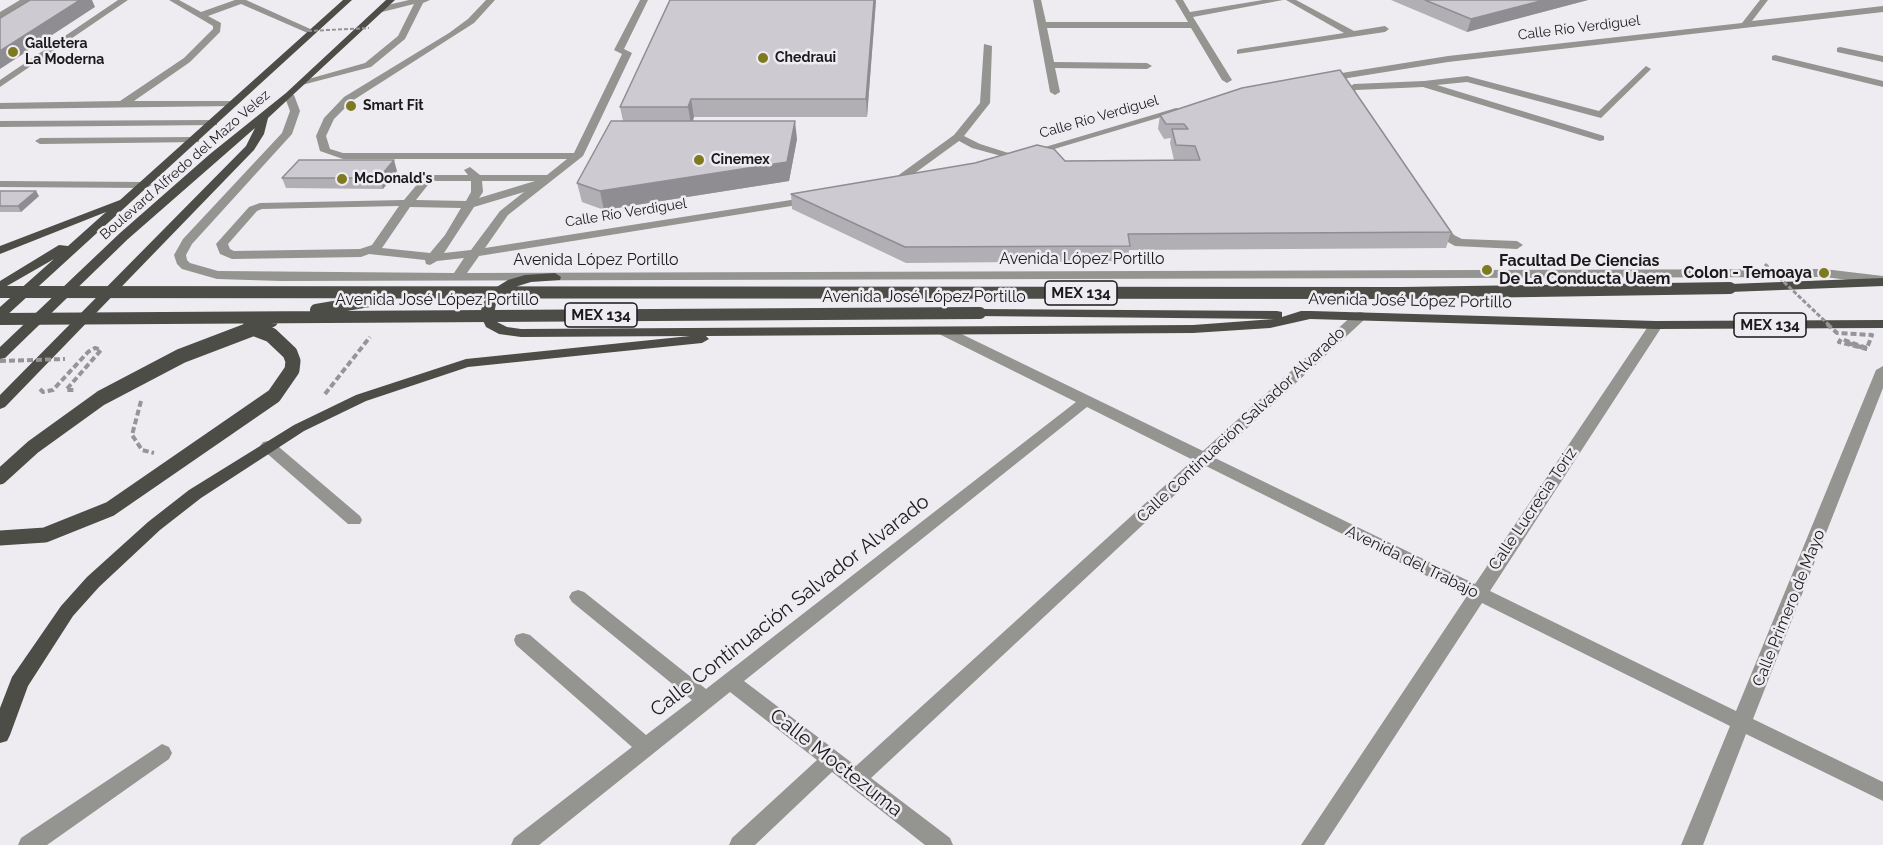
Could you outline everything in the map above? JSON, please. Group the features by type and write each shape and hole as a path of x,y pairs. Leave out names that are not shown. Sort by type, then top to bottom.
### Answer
{"main road":[{"name":"Boulevard Alfredo del Mazo Velez","path":"0,314 82,239 146,185 310,31 348,0"},
{"name":"Boulevard Alfredo del Mazo Velez","path":"0,355 124,236 289,95 391,0"},
{"path":"4,399 250,148 259,134 263,115"},
{"path":"0,250 129,199"},
{"path":"0,286 39,261 82,239"},
{"path":"555,277 530,278 513,283 500,291 490,303 487,314 491,324 504,331 521,333 1236,328 1311,315"},
{"name":"Avenida José López Portillo","path":"0,292 1402,293 1730,288 1883,281"},
{"path":"0,477 33,447 101,398 139,377 223,338 302,312 432,293"},
{"name":"Avenida José López Portillo","path":"0,319 980,313 1311,315 1656,325 1883,324"},
{"path":"0,538 45,535 110,509 274,396 292,370 290,353 271,335 222,317"},
{"path":"0,735 20,683 67,611 93,582 154,526 195,494 298,428 361,398 466,363 504,357 672,343 740,333"}],"street":[{"path":"0,16 26,0"},
{"path":"0,84 124,0"},
{"path":"123,104 187,60 218,30 218,25 173,0"},
{"path":"382,9 422,0"},
{"path":"301,84 368,64 402,37 422,0"},
{"path":"491,0 471,21 452,35 370,83 348,99 329,118 321,136 325,151 331,154 578,156"},
{"path":"457,277 504,213 578,156 627,53 619,50 644,0"},
{"path":"1037,0 1055,92"},
{"path":"1179,0 1227,80"},
{"path":"1187,15 1279,0"},
{"path":"1290,0 1353,34"},
{"path":"1746,23 1764,0"},
{"path":"201,15 240,1 310,31"},
{"name":"Calle Río Verdiguel","path":"1309,81 1384,69 1746,23 1883,9"},
{"path":"1042,25 1193,25"},
{"path":"1240,52 1385,29"},
{"path":"920,181 881,189 958,137 987,98 987,46"},
{"path":"1840,50 1883,59"},
{"path":"1775,58 1883,84"},
{"path":"1049,65 1147,66"},
{"path":"1384,69 1424,84 1600,138"},
{"path":"1361,110 1348,91 1349,88 1467,79 1601,116 1646,69"},
{"name":"Avenida López Portillo","path":"289,95 295,111 287,134 187,242 180,255 186,267 205,273 281,277 1824,273 1883,281"},
{"path":"0,106 234,104"},
{"name":"Calle Río Verdiguel","path":"995,163 1187,108"},
{"path":"0,124 213,123"},
{"path":"958,137 976,146 1016,157"},
{"path":"40,141 195,140"},
{"path":"420,155 428,178"},
{"path":"417,277 450,237 477,192 476,177 467,166 452,155"},
{"path":"370,250 376,248 428,178 476,177 547,180"},
{"path":"407,204 469,205 547,180"},
{"path":"0,196 15,183"},
{"path":"0,184 146,185"},
{"name":"Calle Río Verdiguel","path":"407,204 260,206 254,209 222,244 224,251 232,255 370,250 434,257 816,199"},
{"path":"1429,209 1450,238 1459,243 1517,245"},
{"name":"Calle Continuación Salvador Alvarado","path":"857,778 1360,316"},
{"name":"Calle Lucrecia Toriz","path":"1312,845 1656,325"},
{"name":"Avenida del Trabajo","path":"942,330 1883,792"},
{"name":"Calle Primero de Mayo","path":"1692,845 1743,723 1883,370"},
{"name":"Calle Continuación Salvador Alvarado","path":"522,845 1085,402"},
{"path":"268,446 354,520"},
{"path":"578,597 707,701"},
{"path":"523,640 647,748"},
{"name":"Calle Moctezuma","path":"730,681 942,845"},
{"path":"29,845 162,753"},
{"path":"740,845 831,760"}],"path":[{"path":"310,31 369,28"},
{"path":"1765,264 1837,333 1872,335 1867,348 1841,339 1839,342 1867,349"},
{"path":"298,428 375,330"},
{"path":"0,361 65,359"}],"building":[{"path":"30,0 80,0 0,51 0,18"},
{"name":"Chedraui","path":"670,0 874,0 866,99 691,99 688,107 620,107"},
{"path":"1425,0 1544,0 1471,19"},
{"path":"1340,70 1451,232 1128,234 1130,246 905,247 791,194 975,163 1037,145 1054,149 1065,161 1200,160 1195,146 1176,145 1172,129 1188,129 1184,124 1166,124 1160,115 1242,88"},
{"name":"Cinemex","path":"611,121 795,121 787,162 600,191 577,183"},
{"path":"299,160 394,160 379,178 282,178"},
{"path":"0,191 36,191 18,206 0,206"}],"place":[{"name":"Galletera La Moderna","path":"13,52"},
{"name":"Chedraui","path":"763,58"},
{"name":"Smart Fit","path":"351,106"},
{"name":"Cinemex","path":"699,160"},
{"name":"McDonald's","path":"342,179"},
{"name":"Facultad De Ciencias De La Conducta Uaem","path":"1487,270"},
{"name":"Colon - Temoaya","path":"1824,273"}]}
